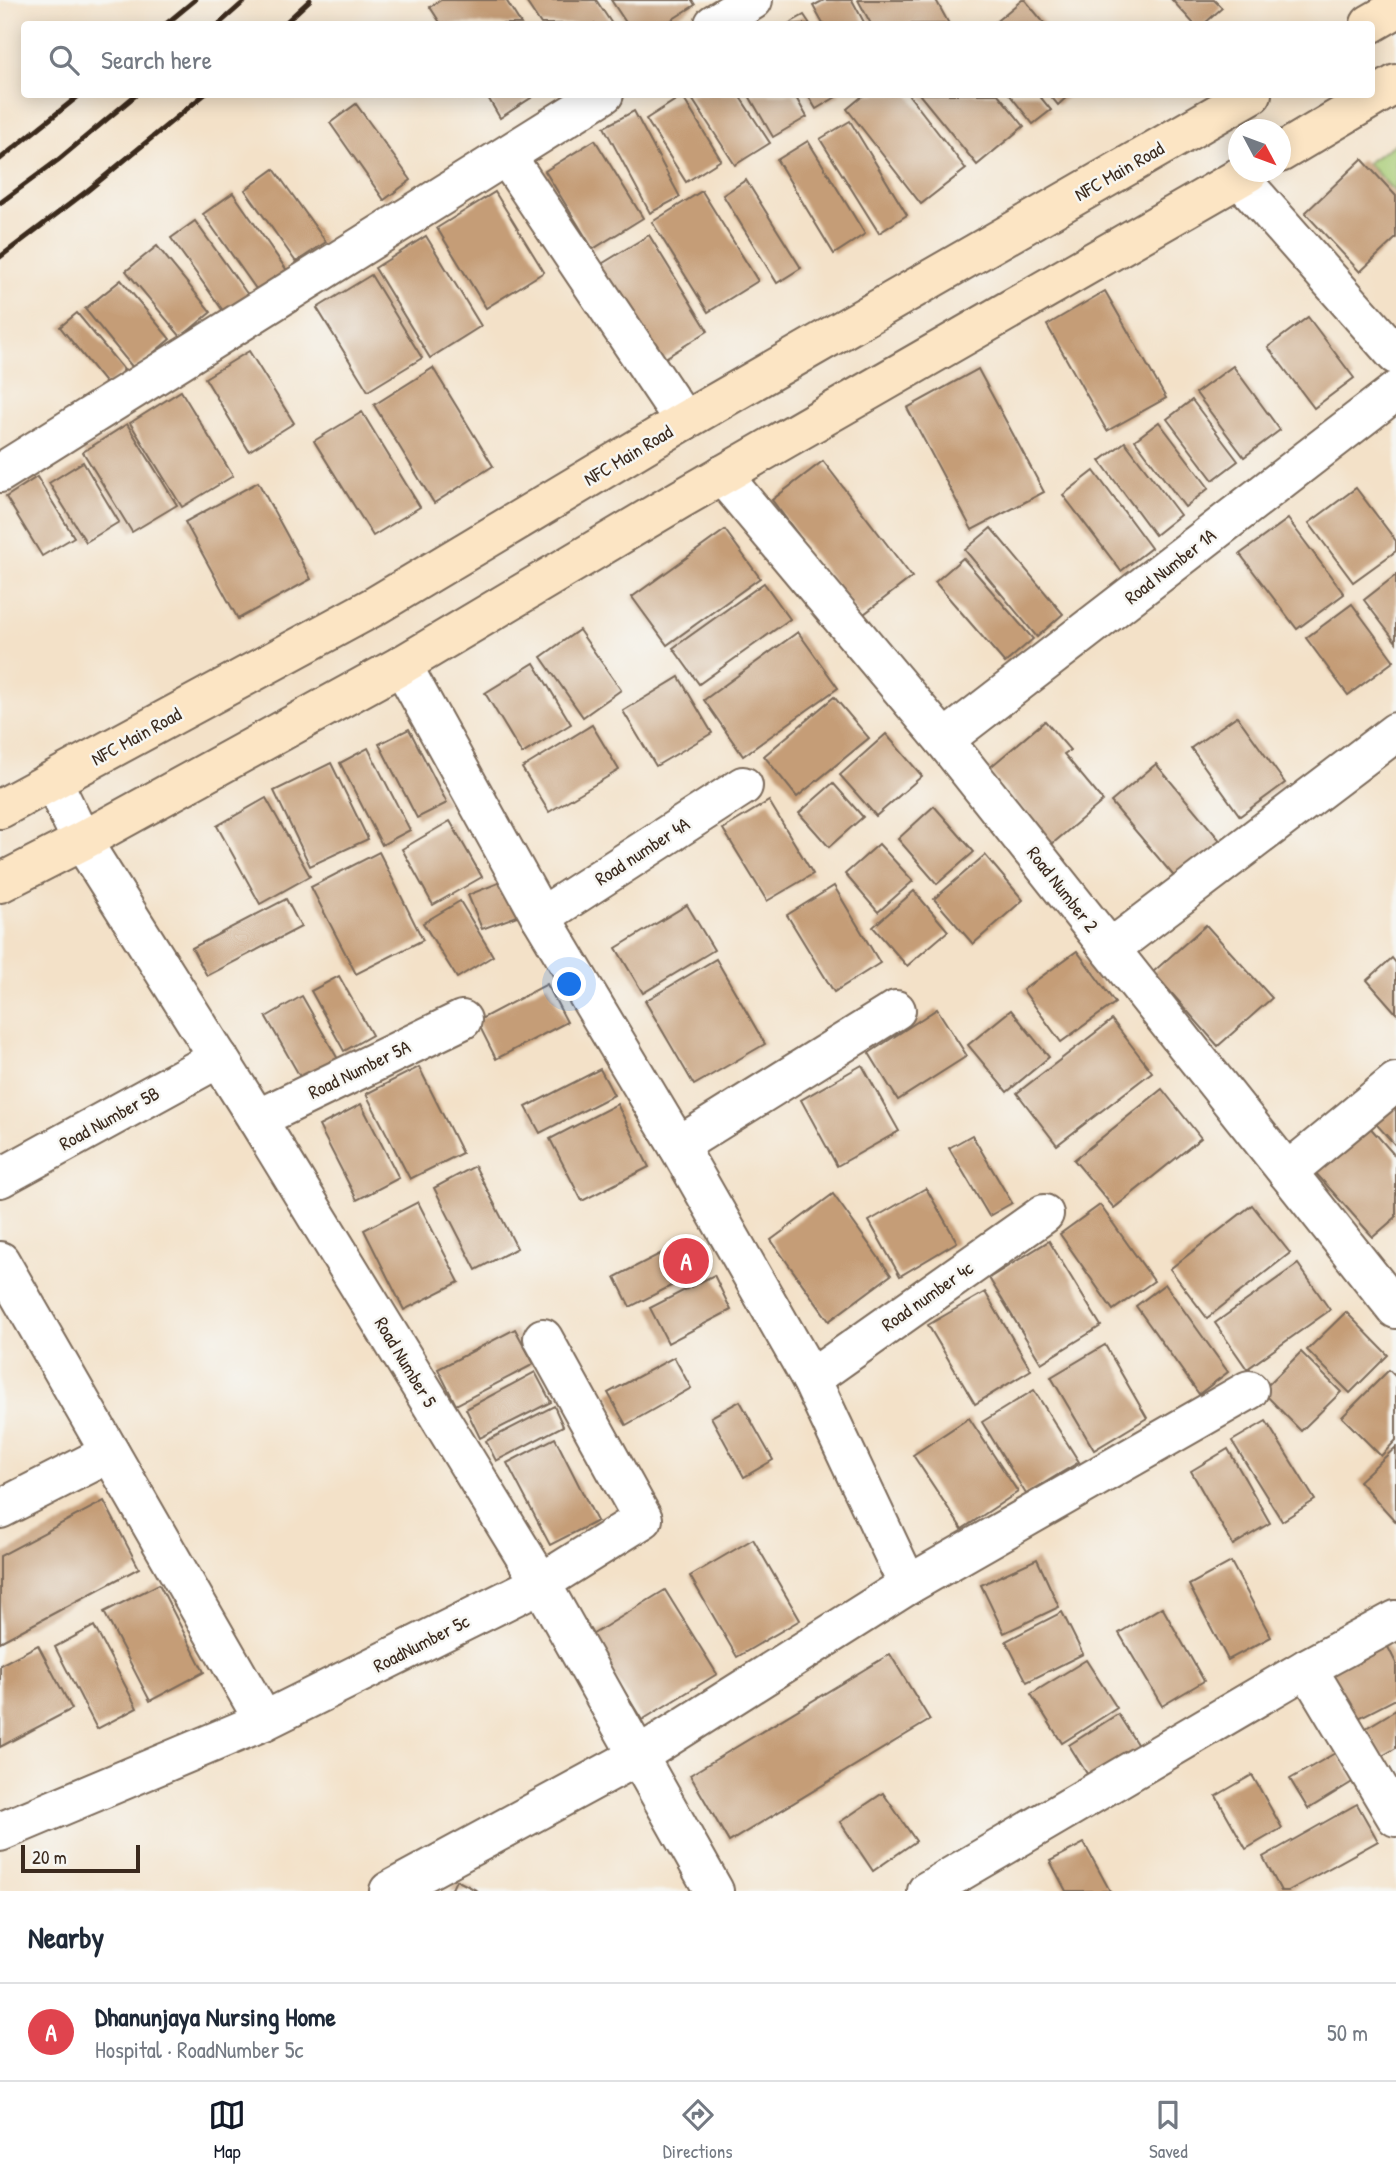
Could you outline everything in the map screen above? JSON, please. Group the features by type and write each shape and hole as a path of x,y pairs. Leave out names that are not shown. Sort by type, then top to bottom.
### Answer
{"main road":[{"path":"1375,21 1396,9"},
{"path":"1375,96 1396,84"},
{"name":"NFC Main Road","path":"0,809 375,606 684,421 1245,98"},
{"path":"1291,146 1372,98"},
{"path":"0,883 82,841 402,665 722,475 1230,182"}],"street":[{"path":"0,473 598,98"},
{"path":"507,157 684,421"},
{"path":"1251,182 1396,355"},
{"name":"Road Number 1A","path":"944,740 1396,391"},
{"name":"Road Number 2","path":"722,475 944,740 1396,1309"},
{"path":"402,665 541,917 678,1146 811,1379 908,1585"},
{"path":"1110,949 1396,732"},
{"name":"Road Number 5","path":"53,782 82,841 257,1119 541,1583 638,1756 706,1886"},
{"name":"Road number 4A","path":"541,917 743,786"},
{"path":"678,1146 896,1010"},
{"name":"Road Number 5A","path":"257,1119 462,1020"},
{"name":"Road Number 5B","path":"0,1178 219,1058"},
{"path":"1287,1172 1396,1082"},
{"name":"Road number 4c","path":"811,1379 1044,1214"},
{"path":"0,1261 264,1721"},
{"name":"RoadNumber 5c","path":"0,1832 264,1721 541,1583 643,1519 543,1338"},
{"path":"399,1888 638,1756 908,1585 1250,1390"},
{"path":"0,1509 110,1453"},
{"path":"927,1891 1307,1668 1396,1620"},
{"path":"1307,1668 1396,1817"}],"green space":[{"path":"1396,143 1396,193 1367,163"}],"building":[{"path":"441,0 506,0 519,21 439,21 430,7"},
{"path":"525,0 596,0 610,21 539,21"},
{"path":"611,0 692,0 695,5 670,21 625,21"},
{"path":"824,0 852,0 863,21 821,21 813,6"},
{"path":"858,0 936,0 947,21 869,21"},
{"path":"1025,0 1042,21 997,21"},
{"path":"1172,0 1214,0 1222,8 1207,21 1191,21"},
{"path":"804,15 808,21 793,21"},
{"path":"488,98 531,98 500,118"},
{"path":"679,98 683,98 721,160 686,182 646,119"},
{"path":"692,98 741,98 770,143 735,165"},
{"path":"750,98 796,98 807,117 773,137"},
{"path":"809,98 834,98 816,109"},
{"path":"860,98 911,98 966,169 921,204 847,109"},
{"path":"922,98 1001,98 1024,126 977,165"},
{"path":"1012,98 1041,98 1051,110 1033,124"},
{"path":"1052,98 1066,98 1058,105"},
{"path":"356,104 411,180 384,200 330,123"},
{"path":"634,111 680,197 650,213 604,127"},
{"path":"850,121 907,215 879,233 820,139"},
{"path":"595,140 643,218 593,249 545,171"},
{"path":"808,141 865,234 834,254 777,160"},
{"path":"1362,159 1396,196 1396,238 1360,272 1305,213"},
{"path":"274,169 326,242 296,262 245,190"},
{"path":"746,180 801,268 777,283 723,195"},
{"path":"702,191 758,281 708,312 652,222"},
{"path":"495,192 544,272 486,308 437,228"},
{"path":"233,193 288,272 259,293 203,214"},
{"path":"195,221 248,295 224,312 171,238"},
{"path":"649,235 708,331 654,365 595,268"},
{"path":"426,236 481,326 430,358 375,268"},
{"path":"157,246 211,312 181,337 126,271"},
{"path":"371,275 422,358 368,391 317,308"},
{"path":"121,280 170,339 134,369 85,309"},
{"path":"1105,291 1166,398 1107,431 1047,325"},
{"path":"77,313 124,370 107,385 60,327"},
{"path":"1308,317 1354,378 1314,408 1268,347"},
{"path":"249,351 294,423 249,451 205,378"},
{"path":"1233,366 1280,430 1244,457 1196,393"},
{"path":"433,368 493,466 434,503 374,405"},
{"path":"978,369 1044,492 972,530 907,408"},
{"path":"181,391 233,476 182,507 130,423"},
{"path":"1192,400 1238,461 1213,480 1167,419"},
{"path":"362,412 420,507 373,536 314,441"},
{"path":"1159,422 1209,488 1185,507 1135,440"},
{"path":"127,424 177,505 132,532 83,452"},
{"path":"1125,442 1180,515 1155,535 1100,461"},
{"path":"823,461 912,577 860,617 772,500"},
{"path":"83,462 119,522 86,542 49,483"},
{"path":"1094,471 1151,548 1121,571 1063,495"},
{"path":"37,477 74,537 42,556 6,497"},
{"path":"258,482 311,579 238,619 185,522"},
{"path":"1356,488 1396,541 1396,551 1353,582 1309,523"},
{"path":"1288,519 1344,594 1297,629 1240,554"},
{"path":"991,528 1063,614 1037,637 965,550"},
{"path":"725,530 760,578 667,645 632,597"},
{"path":"963,558 1033,639 1005,663 935,582"},
{"path":"1396,575 1396,642 1364,600"},
{"path":"764,583 790,619 699,684 673,648"},
{"path":"1352,604 1394,661 1348,695 1306,638"},
{"path":"579,630 621,690 583,717 541,657"},
{"path":"798,632 838,688 743,756 704,700"},
{"path":"534,663 571,724 522,754 485,693"},
{"path":"679,677 712,733 656,766 623,711"},
{"path":"834,697 869,738 797,797 764,756"},
{"path":"1237,716 1285,783 1240,816 1191,748"},
{"path":"1045,721 1070,750 1064,754 1103,801 1052,844 988,769"},
{"path":"592,725 619,770 549,812 522,768"},
{"path":"409,729 447,803 417,818 379,744"},
{"path":"886,734 922,776 876,816 840,775"},
{"path":"368,748 410,830 382,845 340,763"},
{"path":"331,763 368,839 310,866 274,791"},
{"path":"1156,764 1223,844 1178,881 1111,802"},
{"path":"833,783 863,817 829,847 799,813"},
{"path":"266,798 310,876 260,904 217,826"},
{"path":"769,801 813,874 767,901 723,829"},
{"path":"934,806 974,852 937,884 898,839"},
{"path":"450,821 482,877 433,905 402,849"},
{"path":"879,844 913,881 878,912 845,874"},
{"path":"379,852 423,940 356,974 311,887"},
{"path":"985,855 1023,900 973,944 934,899"},
{"path":"506,880 520,915 482,929 468,895"},
{"path":"834,886 880,963 834,992 787,915"},
{"path":"914,891 948,931 907,966 873,927"},
{"path":"286,899 301,927 207,976 192,948"},
{"path":"460,901 493,956 457,978 423,923"},
{"path":"687,905 714,950 643,993 616,948"},
{"path":"1206,925 1272,998 1218,1046 1153,972"},
{"path":"1077,951 1115,1003 1061,1042 1023,990"},
{"path":"1392,958 1396,963 1396,1013 1367,980"},
{"path":"716,959 765,1044 694,1085 645,1001"},
{"path":"339,976 372,1035 344,1051 311,991"},
{"path":"547,984 567,1022 496,1059 477,1021"},
{"path":"302,996 339,1061 303,1082 266,1017"},
{"path":"937,1009 967,1056 898,1100 869,1053"},
{"path":"1011,1010 1049,1057 1007,1092 968,1045"},
{"path":"1112,1020 1152,1072 1057,1145 1017,1093"},
{"path":"862,1065 899,1131 837,1166 801,1100"},
{"path":"419,1067 462,1153 410,1179 366,1094"},
{"path":"600,1069 614,1095 540,1133 526,1107"},
{"path":"1162,1089 1201,1138 1114,1208 1074,1160"},
{"path":"1396,1090 1396,1146 1368,1115"},
{"path":"361,1104 399,1178 357,1200 319,1126"},
{"path":"617,1104 649,1167 582,1201 550,1139"},
{"path":"1367,1124 1396,1157 1396,1217 1373,1237 1314,1171"},
{"path":"972,1135 1012,1203 989,1216 949,1148"},
{"path":"475,1166 517,1248 476,1270 434,1188"},
{"path":"926,1188 957,1242 900,1276 869,1221"},
{"path":"833,1194 891,1275 829,1321 771,1240"},
{"path":"418,1202 459,1282 404,1310 364,1230"},
{"path":"1100,1205 1154,1281 1113,1310 1060,1234"},
{"path":"1252,1205 1290,1253 1207,1318 1170,1269"},
{"path":"689,1239 704,1269 630,1307 615,1277"},
{"path":"1049,1241 1101,1326 1041,1363 989,1278"},
{"path":"1298,1264 1330,1310 1247,1369 1215,1323"},
{"path":"714,1275 731,1310 668,1343 650,1308"},
{"path":"1165,1284 1228,1372 1199,1394 1136,1306"},
{"path":"985,1292 1031,1370 975,1404 928,1325"},
{"path":"1346,1312 1388,1355 1350,1393 1307,1350"},
{"path":"515,1329 534,1364 456,1405 438,1369"},
{"path":"1105,1345 1147,1418 1094,1450 1051,1377"},
{"path":"1301,1352 1341,1392 1301,1431 1262,1391"},
{"path":"674,1357 691,1388 626,1425 608,1393"},
{"path":"1389,1370 1396,1377 1396,1440 1381,1456 1342,1417"},
{"path":"535,1372 551,1402 480,1438 466,1409"},
{"path":"1034,1390 1079,1462 1026,1494 982,1422"},
{"path":"740,1401 773,1460 744,1477 711,1417"},
{"path":"554,1406 563,1426 496,1461 486,1441"},
{"path":"969,1418 1018,1492 962,1529 913,1455"},
{"path":"1266,1421 1315,1500 1282,1521 1232,1441"},
{"path":"555,1438 597,1521 550,1545 507,1463"},
{"path":"1396,1447 1396,1522 1359,1481"},
{"path":"1228,1449 1270,1523 1233,1545 1191,1471"},
{"path":"104,1501 139,1568 0,1642 0,1556"},
{"path":"753,1539 800,1620 737,1657 690,1576"},
{"path":"1037,1559 1059,1607 1004,1633 981,1585"},
{"path":"1231,1562 1271,1637 1228,1660 1189,1585"},
{"path":"159,1584 204,1672 150,1701 104,1612"},
{"path":"665,1590 717,1674 642,1720 590,1636"},
{"path":"1162,1607 1204,1681 1162,1706 1119,1633"},
{"path":"1062,1612 1083,1654 1027,1682 1006,1641"},
{"path":"94,1626 137,1708 97,1729 55,1647"},
{"path":"1386,1643 1396,1663 1396,1699 1355,1720 1330,1671"},
{"path":"38,1645 72,1709 0,1747 0,1665"},
{"path":"890,1654 930,1720 729,1842 690,1775"},
{"path":"1086,1660 1117,1708 1062,1743 1031,1694"},
{"path":"1396,1710 1396,1748 1382,1756 1366,1728"},
{"path":"1118,1714 1140,1749 1091,1780 1069,1745"},
{"path":"1337,1752 1354,1781 1308,1809 1290,1779"},
{"path":"1252,1775 1282,1828 1246,1849 1216,1796"},
{"path":"883,1793 916,1841 873,1871 840,1822"},
{"path":"1357,1804 1378,1841 1288,1891 1281,1891 1263,1857"},
{"path":"1084,1843 1110,1891 1066,1891 1050,1861"},
{"path":"456,1880 478,1891 451,1891"}],"railway":[{"path":"170,21 195,0"},
{"path":"222,21 246,0"},
{"path":"287,21 310,0"},
{"path":"0,159 76,98"},
{"path":"0,203 58,160 132,98"},
{"path":"0,257 87,191 200,98"}],"place":[{"name":"Dhanunjaya Nursing Home","path":"686,1261"}]}
